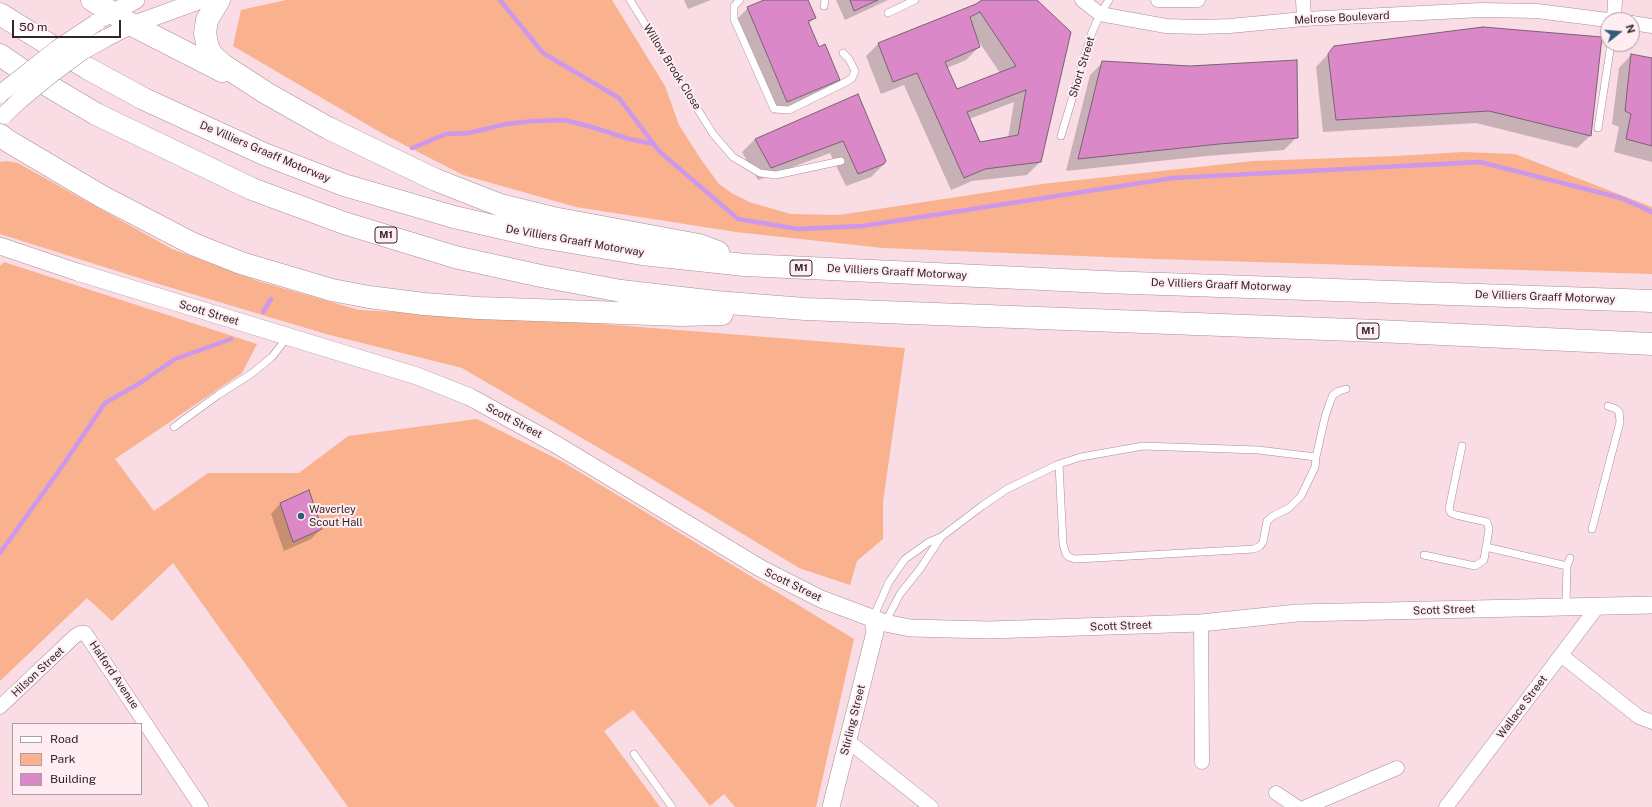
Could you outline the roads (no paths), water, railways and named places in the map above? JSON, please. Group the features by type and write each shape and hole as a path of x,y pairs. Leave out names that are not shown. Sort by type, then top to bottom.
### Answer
{"highway":[{"path":"92,0 104,18 132,25 266,93 328,128 436,180 500,205 553,218 699,246 722,254 745,266"},
{"path":"219,0 210,15 204,33 208,48 213,56 223,65 266,93"},
{"name":"De Villiers Graaff Motorway","path":"0,14 86,68 144,99 264,154 344,185 454,217 541,237 642,254 745,266 1090,281 1652,301"},
{"name":"M1","path":"0,55 25,72 96,114 252,189 344,223 455,257 541,276 621,291 716,302 805,309 1378,331 1652,344"},
{"path":"2,123 14,145 101,196 192,244 241,264 332,290 369,297 424,304 478,308 682,315 733,314 805,309"}],"street":[{"path":"0,94 57,49 104,18 136,0"},
{"path":"2,123 20,100 83,51 132,25 201,0"},
{"name":"Melrose Boulevard","path":"1082,0 1100,14 1166,26 1230,26 1304,19 1480,10 1538,11 1600,19"},
{"path":"1158,0 1198,0"},
{"path":"1303,0 1304,19"},
{"path":"1614,12 1615,0"},
{"path":"1640,24 1652,26"},
{"name":"Scott Street","path":"0,246 77,272 417,376 470,397 557,445 760,568 821,599 878,624 910,628 989,630 1201,623 1297,613 1652,605"},
{"name":"Wallace Street","path":"1446,807 1598,606"},
{"path":"1201,623 1202,762"},
{"name":"Stirling Street","path":"831,807 878,624"},
{"name":"Halford Avenue","path":"75,636 80,632 85,633 88,636 201,807"},
{"name":"Hilson Street","path":"0,707 75,636"},
{"path":"1561,655 1639,717 1652,722"},
{"path":"848,741 931,807"},
{"path":"1314,805 1397,768"},
{"path":"1276,793 1298,807"}],"lane":[{"name":"Willow Brook Close","path":"630,0 713,134 733,157 760,173 776,175 841,161"},
{"path":"740,0 734,6 734,20 774,109 789,110 852,78 855,71 849,59 843,53"},
{"path":"888,13 915,0"},
{"name":"Short Street","path":"1061,136 1091,35 1100,14 1109,0"},
{"path":"1598,128 1610,52"},
{"path":"174,427 218,395 251,374 272,357 288,336"},
{"path":"1059,464 1063,544 1066,554 1069,557 1075,559 1254,549 1260,546 1263,542 1266,521 1289,508 1301,496 1315,467 1325,416 1330,402 1333,395 1346,389"},
{"path":"1592,529 1620,422 1619,412 1608,406"},
{"path":"878,624 889,582 905,559 929,542 941,537 1007,489 1059,464 1081,457 1143,446 1258,450 1316,457"},
{"path":"1424,555 1475,566 1484,560 1490,529 1487,522 1456,515 1451,513 1449,509 1462,446"},
{"path":"878,624 920,569 941,537"},
{"path":"1486,547 1567,566"},
{"path":"1566,606 1567,566 1570,558"},
{"path":"634,754 672,807"}],"waterway":[{"path":"500,0 543,53 619,98 659,151 738,219 798,229 863,226 1173,178 1480,162 1621,198 1652,212"},
{"path":"412,148 446,134 469,133 506,124 565,120 629,139 654,144"},
{"path":"263,312 271,299"},
{"path":"0,553 61,468 105,403 140,383 175,359 231,339"}],"place":[{"name":"Waverley Scout Hall","path":"301,516"}]}
